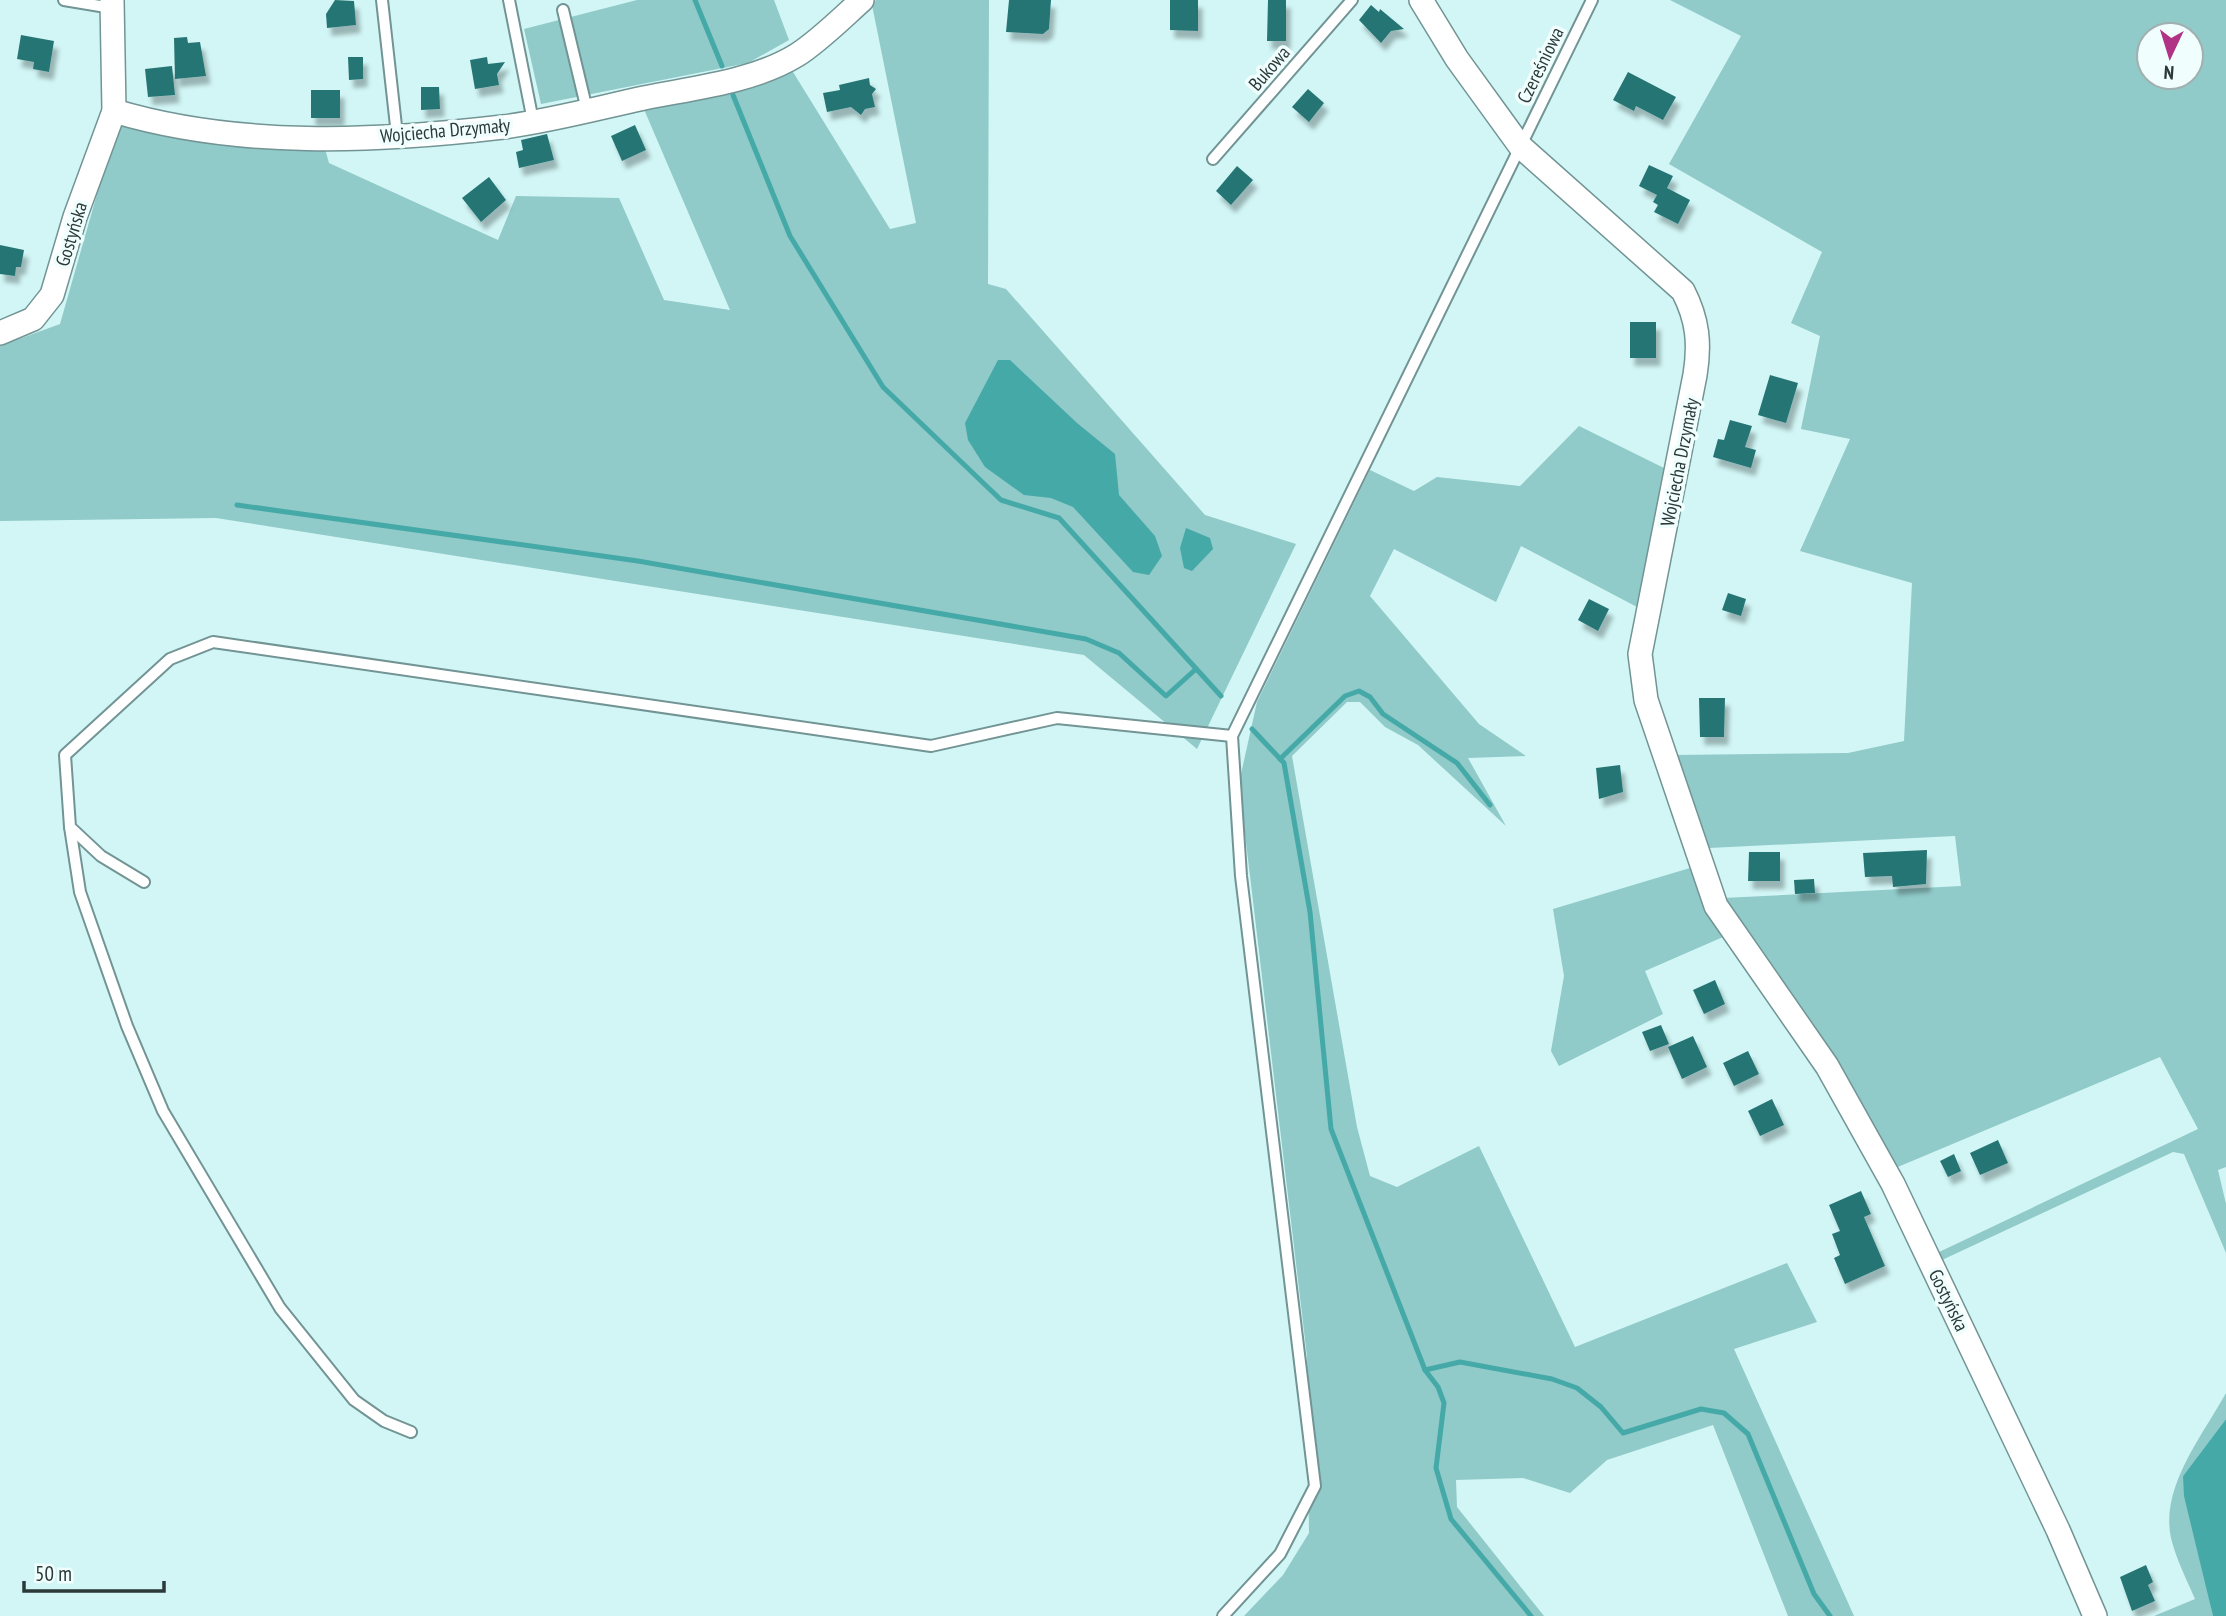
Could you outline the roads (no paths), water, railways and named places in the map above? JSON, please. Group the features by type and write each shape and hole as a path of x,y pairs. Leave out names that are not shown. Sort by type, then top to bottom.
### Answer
{"street":[{"name":"Wojciecha Drzymały","path":"114,111 151,122 233,135 397,135 505,126 725,81 767,68 797,55 862,0"},
{"name":"Wojciecha Drzymały","path":"1421,0 1457,59 1520,146 1683,291 1693,312 1699,353 1682,453 1640,654 1641,679 1716,906 1779,996"},
{"path":"112,4 114,111"},
{"name":"Gostyńska","path":"0,333 33,319 52,295 75,218 114,111"},
{"name":"Gostyńska","path":"1779,996 1827,1066 1893,1184 2058,1530 2095,1616"}],"lane":[{"path":"64,0 112,4"},
{"path":"382,0 397,135"},
{"path":"509,0 533,121"},
{"name":"Bukowa","path":"1213,159 1352,0"},
{"name":"Czereśniowa","path":"1232,736 1592,0"},
{"path":"563,10 587,110"},
{"path":"411,1432 384,1421 354,1400 280,1308 163,1111 127,1026 80,892 70,827 65,755 170,659 213,642 931,746 1057,718 1232,736 1241,876 1315,1486 1280,1554 1223,1616"},
{"path":"70,827 101,856 144,882"}],"waterway":[{"path":"695,0 722,66"},
{"path":"733,95 790,236 883,387 1001,500 1059,518 1221,696"},
{"path":"237,505 638,561 1086,639 1119,653 1166,696 1196,669"},
{"path":"1280,759 1345,696 1359,691 1370,697 1383,714 1457,763 1490,805"},
{"path":"1252,729 1284,763 1310,912 1331,1129 1425,1370 1460,1362 1552,1379 1577,1388 1601,1407 1623,1433 1701,1409 1724,1413 1748,1434 1814,1594 1830,1616"},
{"path":"1425,1370 1438,1387 1444,1403 1436,1468 1451,1519 1531,1616"}]}
